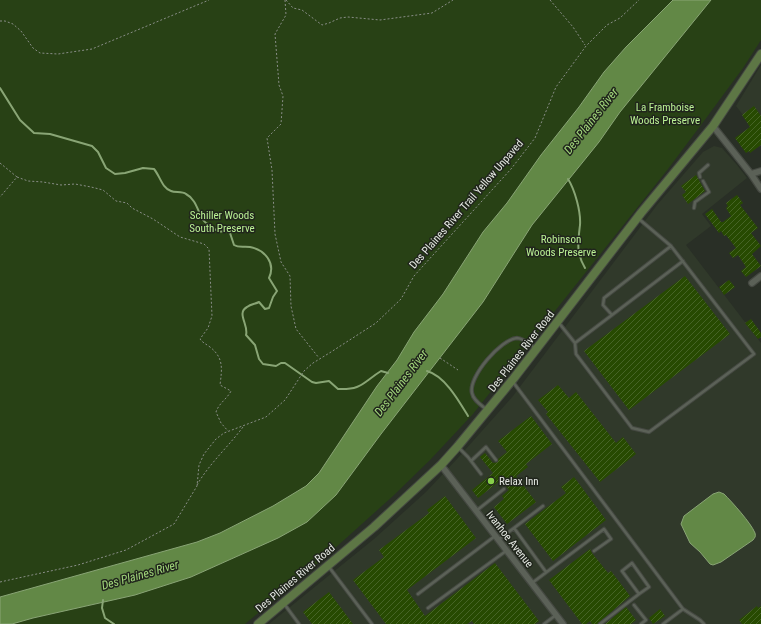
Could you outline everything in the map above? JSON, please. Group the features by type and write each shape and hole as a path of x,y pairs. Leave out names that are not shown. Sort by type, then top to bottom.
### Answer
{"main road":[{"name":"Des Plaines River Road","path":"258,624 374,527 441,465 458,446 512,381 638,218 712,126 761,54"}],"street":[{"path":"712,126 751,174 761,189"},
{"path":"751,174 761,171"},
{"path":"752,283 761,276"},
{"name":"Ivanhoe Avenue","path":"441,465 563,624"}],"lane":[{"path":"700,176 699,173 708,165"},
{"path":"694,208 695,202 709,192 703,181"},
{"path":"557,322 575,344 576,354 632,428 649,432 754,354 683,260 670,246 638,218"},
{"path":"612,315 603,305 604,298 670,246"},
{"path":"575,344 683,260"},
{"path":"488,410 474,398 472,389 479,372 488,358 506,343 516,338 523,340 536,349"},
{"path":"512,381 683,609 704,624"},
{"path":"458,446 481,474"},
{"path":"471,461 486,447 496,460"},
{"path":"476,511 504,489"},
{"path":"418,594 497,538 514,528 543,506"},
{"path":"514,528 546,572"},
{"path":"531,583 604,529 611,538 594,551"},
{"path":"428,608 506,550"},
{"path":"600,624 649,587 632,562 622,571 639,594"},
{"path":"328,565 372,624"},
{"path":"283,603 299,624"},
{"path":"634,605 646,620 641,624"},
{"path":"663,624 683,609"},
{"path":"544,624 556,615"}],"path":[{"path":"0,21 13,24 21,31 33,48 40,53 58,54 92,49 209,0"},
{"path":"286,0 293,8 302,10 322,25 340,18 348,17 380,20 432,13 453,0"},
{"path":"286,0 286,15 275,34 279,84 284,96 281,124 266,138 272,170 275,234 281,262 290,276 291,306 296,329 320,359"},
{"path":"550,0 573,27 586,46"},
{"name":"Des Plaines River Trail Yellow Unpaved","path":"0,582 78,565 126,550 174,524 197,486 199,465 204,454 216,439 228,432 266,417 284,400 304,371 312,363 376,322 401,299 414,276 511,169 535,138 556,87 586,46 607,25 620,18 639,0"},
{"path":"0,162 17,177 28,181 44,182 61,186 75,184 103,190 116,201 127,202 132,208 153,219 180,237 204,244 209,249 212,316 208,328 200,339 204,344 211,347 222,362 220,385 231,391 218,407 216,412 221,423 228,432"},
{"path":"0,196 17,177"},
{"path":"440,358 458,370"},
{"path":"197,486 206,470 244,426"}],"shaded area":[{"path":"761,65 761,138 736,106"},
{"path":"714,146 722,148 747,178 702,214 711,226 686,245 761,343 761,624 269,624 374,539 426,492 457,459 513,396 657,205 703,152"}],"green space":[{"name":"Schiller Woods South Preserve","path":"0,0 673,0 626,47 604,72 579,107 541,155 507,203 483,232 443,294 377,386 319,473 306,486 273,506 220,533 197,542 0,597"},
{"name":"Robinson Woods Preserve","path":"711,0 761,0 761,40 743,68 668,169 473,414 430,460 393,496 324,558 245,624 12,624 135,595 191,577 278,538 307,522 336,495 483,302 532,225 599,142 619,112"}],"water":[{"name":"Des Plaines River","path":"673,0 711,0 620,112 599,142 532,225 483,302 336,495 307,522 278,538 191,577 135,595 12,624 0,624 0,597 197,542 220,533 273,506 306,486 319,473 377,386 397,360 414,332 443,294 483,232 507,203 541,155 579,107 604,72 626,47"},
{"path":"719,492 724,494 750,524 755,536 753,540 721,562 713,565 710,564 690,543 681,524 684,516 713,494"}],"building":[{"path":"754,106 761,116 761,145 750,153 749,151 746,153 735,138 750,127 742,115"},
{"path":"696,175 705,191 688,204 682,195 686,192 681,186"},
{"path":"737,195 743,203 740,205 758,228 751,233 761,246 752,254 761,266 746,277 741,271 746,267 738,255 733,258 729,253 736,248 726,235 724,236 721,231 719,233 705,214 712,209 721,222 723,222 731,216 726,208 728,206 726,203"},
{"path":"685,276 730,334 629,410 584,351"},
{"path":"729,280 735,287 724,295 719,287"},
{"path":"751,319 761,333 761,337 758,339 745,323"},
{"path":"558,385 569,398 576,392 616,443 623,437 636,454 600,482 546,414 548,412 538,400"},
{"path":"531,416 552,444 526,464 528,467 516,476 536,502 507,524 494,507 504,499 502,496 509,490 501,480 478,498 472,490 493,473 480,457 485,453 493,463 498,462 498,459 507,452 498,441"},
{"path":"574,477 606,520 553,561 525,524 566,493 561,487"},
{"path":"445,496 476,538 407,590 425,616 495,563 539,621 535,624 474,624 472,621 467,624 386,624 353,580 384,557 379,550 429,513 427,510"},
{"path":"590,549 608,573 611,571 630,596 597,624 592,624 590,621 586,624 582,624 549,580"},
{"path":"329,592 353,624 312,624 303,612"},
{"path":"757,606 758,608 761,606 761,624 742,624 739,620"},
{"path":"626,607 636,620 631,624 605,624"},
{"path":"660,609 665,616 653,624 649,618"}],"waterway":[{"path":"0,88 20,120 34,133 50,134 92,146 98,152 106,168 115,174 143,168 154,169 165,187 173,192 184,193 192,199 205,223 216,230 221,232 227,231 230,233 234,245 250,247 260,251 268,258 271,267 269,278 277,291 269,308 265,309 259,302 248,306 243,312 246,335 255,345 259,359 263,364 276,366 281,363 285,363 312,382 316,383 329,381 338,389 357,387 381,371 388,373"},
{"path":"568,179 577,201 580,220 578,247 580,257 585,268"},
{"name":"Des Plaines River","path":"427,371 434,374 446,383 468,416"},
{"path":"103,600 102,608 105,618 114,624"}],"place":[{"name":"Relax Inn","path":"491,481"}],"park label":[{"name":"La Framboise Woods Preserve","path":"665,113"}]}
